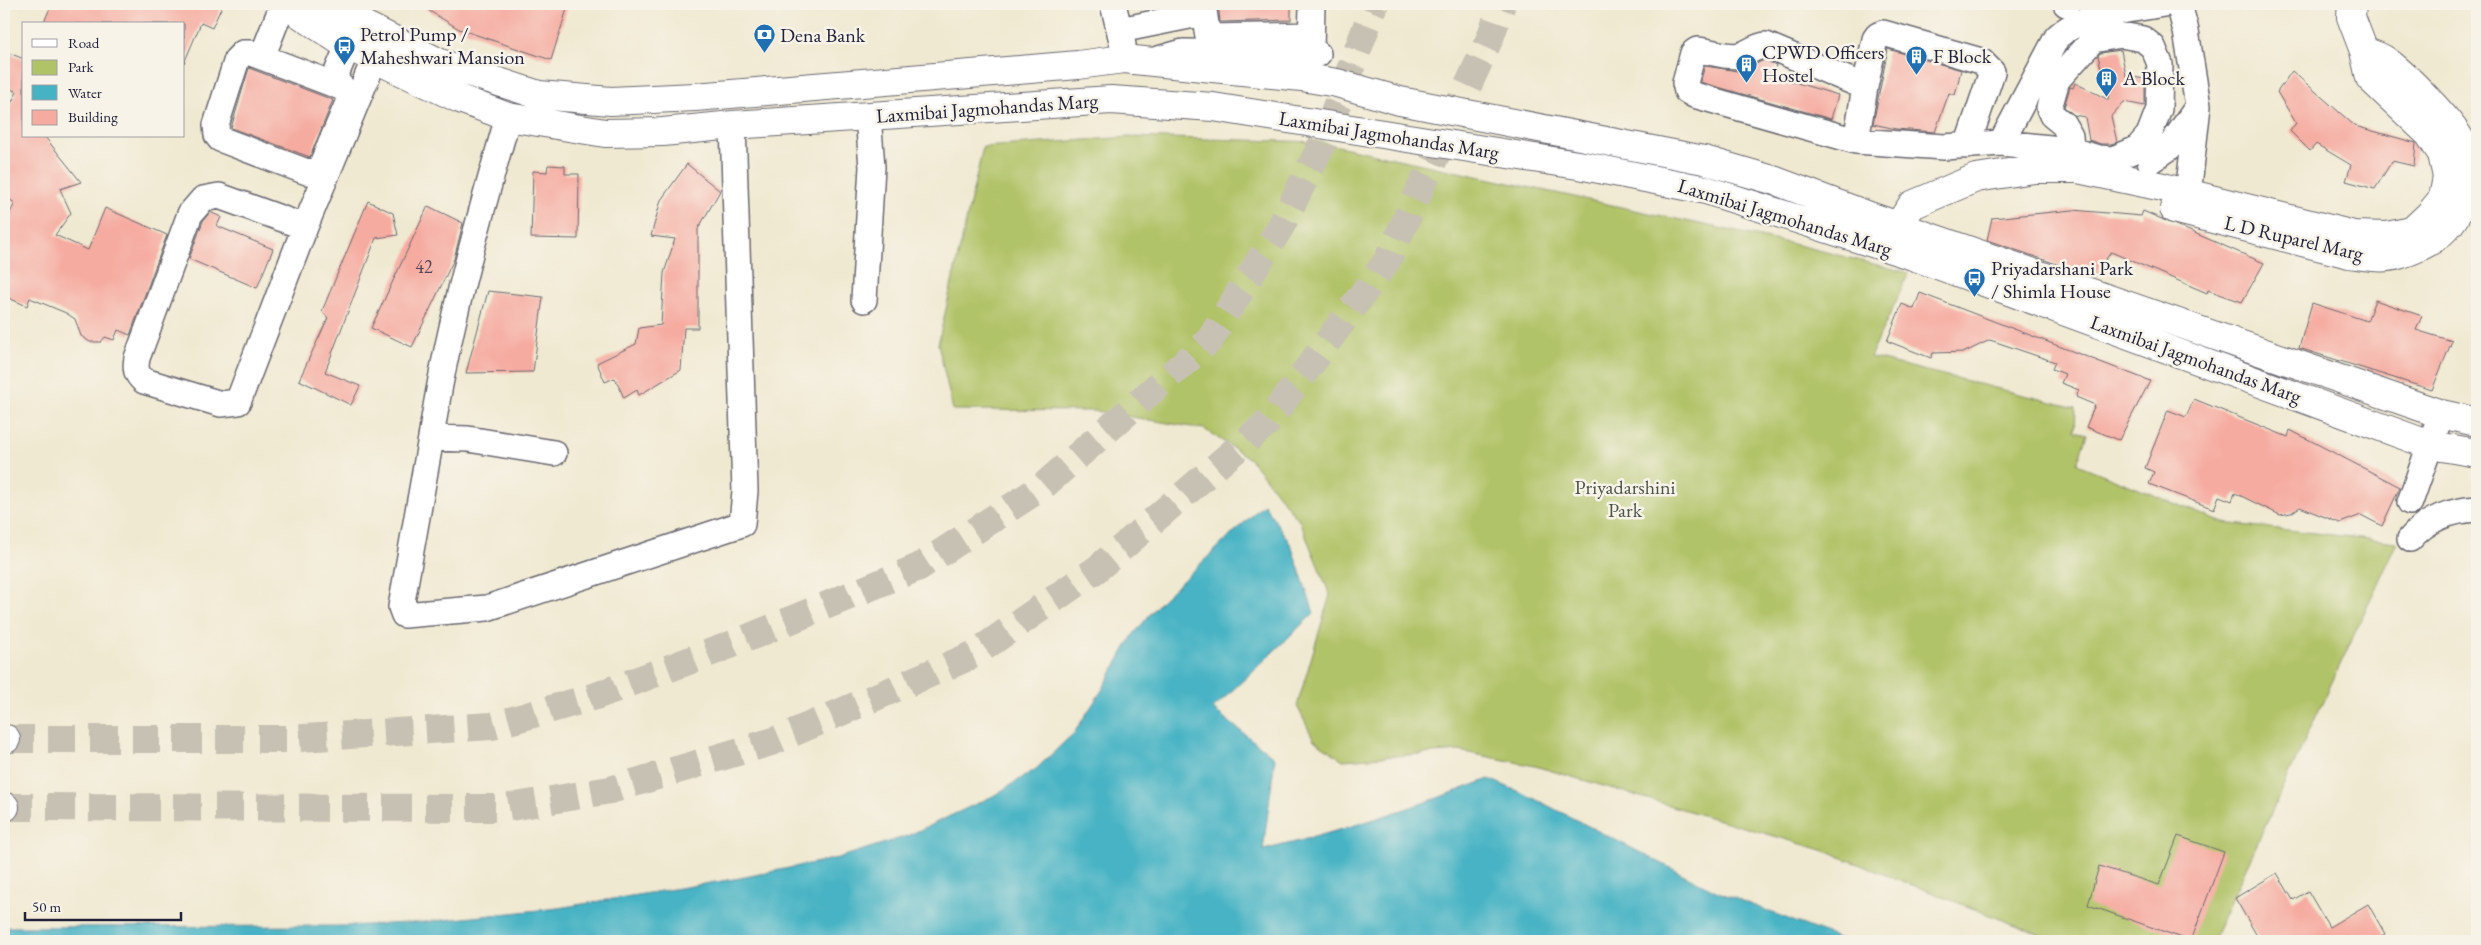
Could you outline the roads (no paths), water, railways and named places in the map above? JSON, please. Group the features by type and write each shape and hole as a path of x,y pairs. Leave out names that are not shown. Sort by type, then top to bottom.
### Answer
{"main road":[{"name":"Laxmibai Jagmohandas Marg","path":"284,4 348,46 374,60 460,99 508,117 605,133 693,129 1111,100 1212,107 1574,165 1706,190 1897,237 2278,357 2441,414 2477,422"},
{"name":"Laxmibai Jagmohandas Marg","path":"331,4 362,24 440,63 540,95 611,101 695,97 1137,60 1337,83 1400,101 1704,160 1776,181 1897,237 2270,386 2430,445 2477,453"},
{"name":"L D Ruparel Marg","path":"1897,237 1912,205 1957,187 1978,191 2034,176 2076,185 2187,202 2349,254 2396,256 2424,246 2445,230 2458,214 2465,196 2466,168 2461,142 2439,111 2385,60 2364,51 2351,17 2352,4"},
{"path":"830,86 834,118"},
{"path":"2270,386 2278,357"}],"street":[{"path":"262,57 284,4"},
{"path":"1113,4 1120,30 1137,60 1183,52 1313,48"},
{"path":"1312,4 1313,48"},
{"path":"2001,143 2057,36 2083,20 2136,7 2164,4"},
{"path":"2179,4 2186,31 2198,106 2187,202"},
{"path":"1120,30 1204,8 1208,37 1313,48"},
{"path":"1856,140 1875,39 1883,33 1981,61 1990,68 1992,72 1967,146"},
{"path":"2071,150 2070,136 2063,124 2052,115 2049,108 2057,80 2093,40 2121,35 2143,39 2153,47 2160,64 2156,148"},
{"path":"1865,87 1766,45 1758,46 1743,54 1734,56 1697,50 1693,53 1685,83 1687,91 1694,95 1856,140 1967,146 2001,143 2071,150 2098,158 2113,159 2137,149 2156,148 2198,106"},
{"path":"332,84 348,46"},
{"path":"247,53 262,57 332,84 346,92 348,103 320,170 307,172 220,139 216,125 240,54 247,53"},
{"path":"305,227 219,196 203,198 197,203 190,214 137,358 135,368 138,376 144,381 221,404 230,405 238,402 305,227 374,60"},
{"path":"693,129 695,97"},
{"path":"864,300 872,167 868,116"},
{"path":"508,117 464,273 440,373 431,438 401,607 404,615 487,608 742,524 745,491 733,125"},
{"path":"2438,518 2427,503 2411,499 2441,414"},
{"path":"431,438 468,439 554,453"},
{"path":"2410,539 2419,529 2438,518 2461,510 2477,509"}],"water":[{"path":"1264,504 1291,545 1314,613 1213,709 1275,758 1263,850 1377,818 1489,779 1529,796 1716,891 1845,941 4,941 4,927 347,926 425,922 558,908 740,878 838,858 907,836 993,796 1036,769 1074,733 1102,690 1133,635 1161,601"}],"tunnel":[{"path":"6,739 286,739 492,726 596,696 733,644 919,567 1042,487 1209,341 1281,226 1322,144 1375,4"},
{"path":"5,807 505,808 610,790 774,741 973,655 1097,569 1268,422 1387,261 1490,38 1502,4"}],"place":[{"name":"Dena Bank","path":"764,54"},
{"name":"Petrol Pump / Maheshwari Mansion","path":"344,65"},
{"name":"F Block","path":"1917,75"},
{"name":"CPWD Officers Hostel","path":"1746,83"},
{"name":"A Block","path":"2107,97"},
{"name":"Priyadarshani Park / Shimla House","path":"1975,298"}],"park label":[{"name":"Priyadarshini Park","path":"1625,498"}]}
